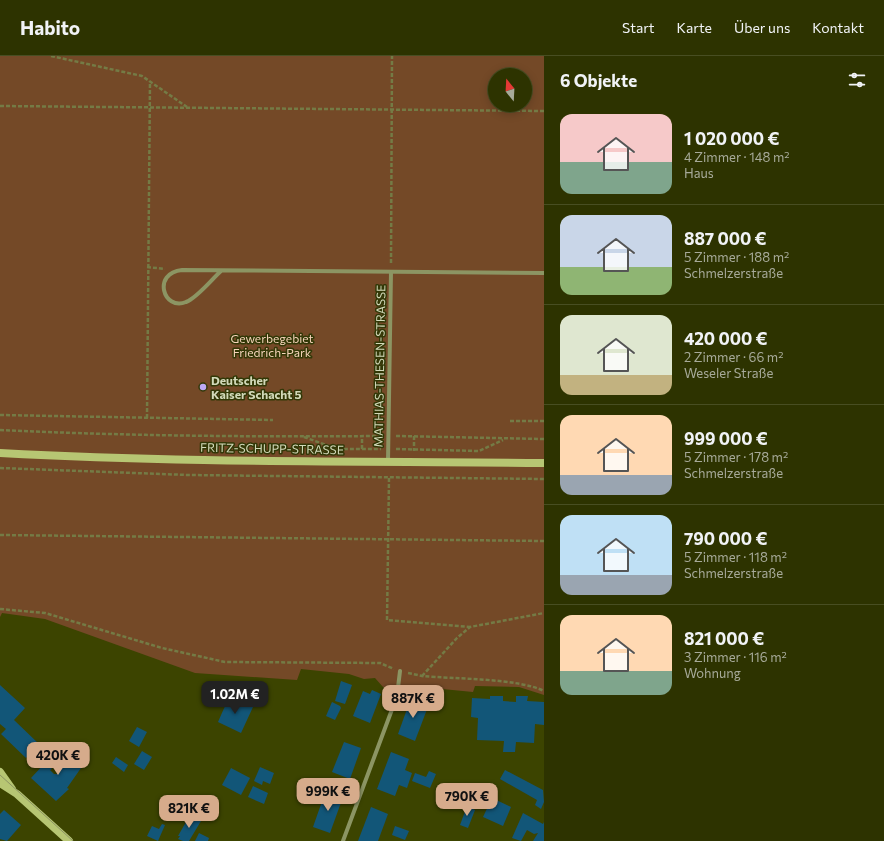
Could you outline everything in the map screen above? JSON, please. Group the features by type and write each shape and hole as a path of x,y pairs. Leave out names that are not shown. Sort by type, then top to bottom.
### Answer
{"main road":[{"name":"FRITZ-SCHUPP-STRASSE","path":"0,453 74,457 544,463"},
{"path":"0,772 17,794"},
{"path":"0,783 17,794 69,841"}],"street":[{"name":"MATHIAS-THESEN-STRASSE","path":"176,271 544,273"},
{"path":"176,271 166,277 164,288 167,297 175,303 180,303 192,298 221,271"},
{"name":"MATHIAS-THESEN-STRASSE","path":"388,461 391,272"},
{"path":"343,841 397,696 400,672"}],"path":[{"path":"51,56 142,76 188,107"},
{"path":"391,272 393,109 392,56"},
{"path":"147,418 147,267 150,81"},
{"path":"0,106 544,110"},
{"path":"147,267 176,271"},
{"path":"0,415 273,420"},
{"path":"510,421 544,421"},
{"path":"0,430 89,434 302,437 388,436 544,440"},
{"path":"302,437 337,449 480,450 505,439"},
{"path":"0,468 188,475 544,479"},
{"path":"389,478 387,620 470,628 544,613"},
{"path":"0,535 544,541"},
{"path":"0,609 45,614 162,648 225,662 380,663 400,672 422,676 514,683 538,688 544,691"},
{"path":"422,676 457,638 470,628"}],"green space":[{"name":"Gewerbegebiet Friedrich-Park","path":"0,56 544,56 544,695 519,687 475,686 473,692 432,688 420,689 415,692 383,687 375,678 364,679 349,674 301,669 297,680 195,673 45,619 2,613 0,617"}],"building":[{"path":"341,681 352,685 345,704 335,701"},
{"path":"0,685 25,708 14,720 39,744 26,758 1,734 6,729 0,724"},
{"path":"372,690 381,694 370,723 353,716 363,691 370,694"},
{"path":"490,696 503,696 503,701 516,702 516,696 528,696 527,701 544,702 544,725 535,724 534,743 516,742 515,752 503,752 504,741 477,740 478,718 471,717 472,698 490,699"},
{"path":"229,697 253,707 241,733 218,722"},
{"path":"411,698 429,704 415,741 398,734"},
{"path":"332,702 341,708 335,720 326,716"},
{"path":"137,727 147,732 139,747 129,741"},
{"path":"344,742 361,748 350,779 332,772"},
{"path":"71,749 79,755 76,759 79,761 77,764 81,768 67,788 69,789 56,801 31,778 45,763 52,769 50,770 54,774 57,774 57,769"},
{"path":"142,751 152,757 144,770 134,764"},
{"path":"391,752 409,759 405,770 412,773 407,788 399,785 395,796 377,789"},
{"path":"116,757 128,765 124,772 112,763"},
{"path":"260,767 274,773 270,784 263,781 262,785 254,781"},
{"path":"231,768 250,778 241,795 222,785"},
{"path":"505,770 543,790 544,802 541,809 535,805 537,800 500,779"},
{"path":"429,771 436,774 430,788 412,781 415,773 426,777"},
{"path":"253,786 268,793 264,804 248,797"},
{"path":"326,790 343,797 330,833 313,827"},
{"path":"492,798 511,807 503,826 483,817"},
{"path":"467,806 475,810 468,828 460,825"},
{"path":"371,807 388,814 378,841 358,841"},
{"path":"4,810 21,825 7,841 0,839 0,814"},
{"path":"523,813 543,824 544,822 544,841 533,841 538,833 534,834 527,830 521,841 512,838"},
{"path":"190,815 201,821 189,841 183,841 178,839 180,836 178,836"},
{"path":"162,824 165,825 158,841 147,836 152,826 159,829"},
{"path":"395,826 409,831 405,840 392,835"},
{"path":"199,833 209,838 208,841 195,841"}],"tram line":[{"path":"0,775 73,841"}],"place":[{"name":"Deutscher Kaiser Schacht 5","path":"203,387"}]}
